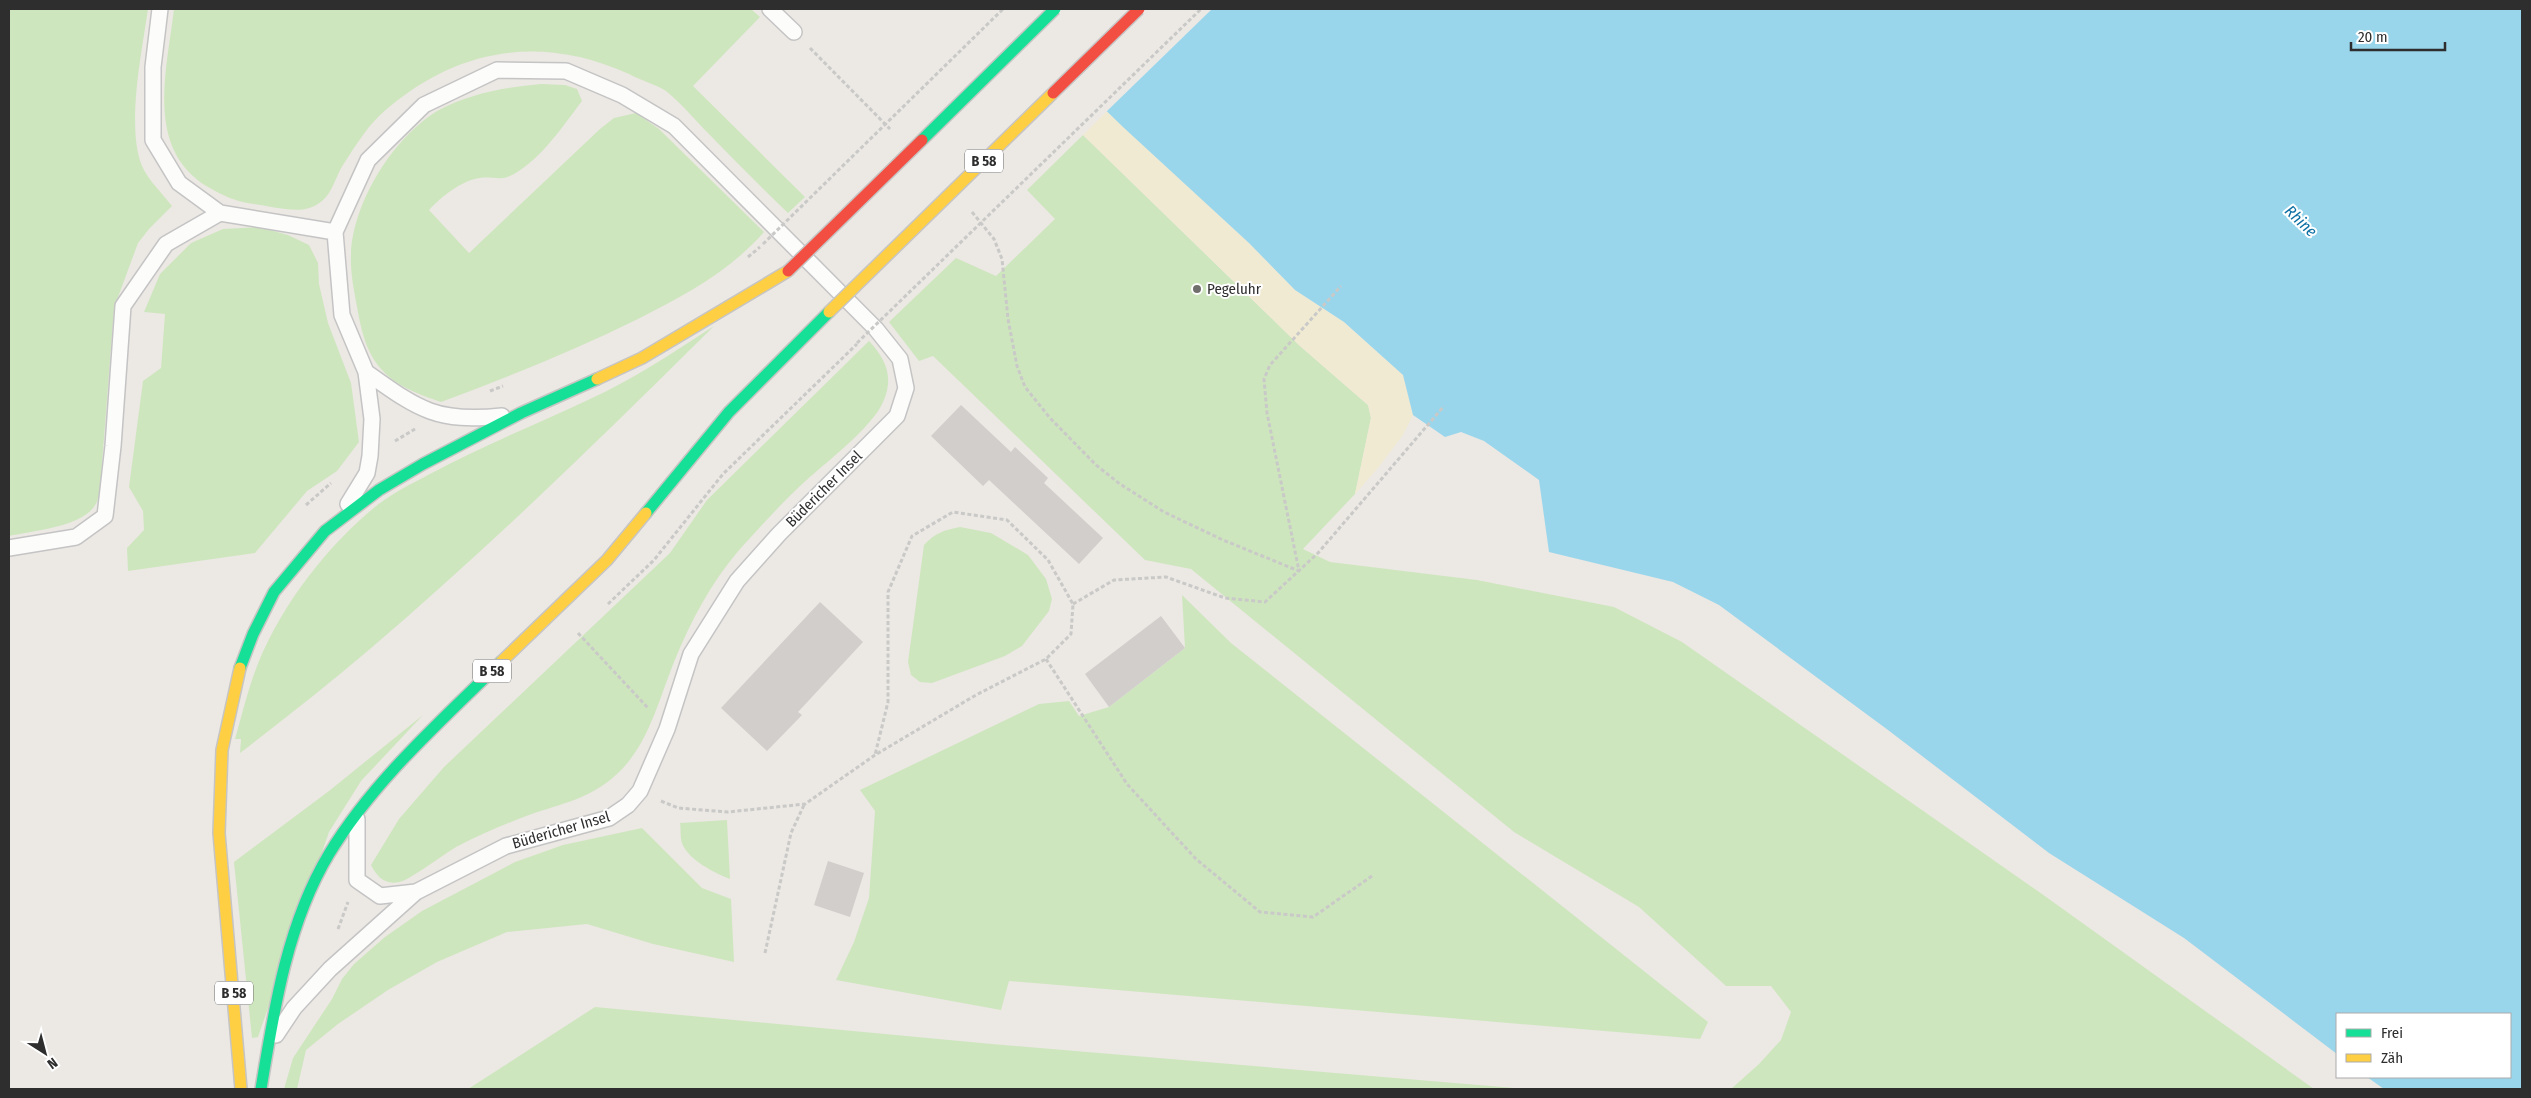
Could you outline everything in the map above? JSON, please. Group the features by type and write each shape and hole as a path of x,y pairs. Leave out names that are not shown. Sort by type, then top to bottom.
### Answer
{"main road":[{"name":"B 58","path":"242,1089 219,833 222,750 240,669 252,634 274,592 325,531 386,486 423,464 521,413 642,358 788,271 1055,9"},
{"name":"B 58","path":"261,1089 276,998 300,916 329,854 403,757 607,560 729,412 1139,9"}],"lane":[{"path":"160,9 153,67 153,140 180,183 220,213 335,232 342,315 366,372 372,419 370,456 366,473 354,496 325,531"},
{"path":"770,9 794,32"},
{"name":"Büdericher Insel","path":"335,232 368,160 424,105 497,70 566,71 622,95 674,126 876,329 900,358 906,388 897,416 779,534 737,581 690,654 667,729 640,791 628,805 610,818 506,846 416,892"},
{"path":"9,548 76,537 105,516 113,446 122,306 166,244 220,213"},
{"path":"366,372 407,401 439,416 476,418 521,413"},
{"path":"357,815 357,880 380,896 416,892"},
{"path":"268,1047 294,1008 330,968 416,892"}],"path":[{"path":"742,263 1003,9"},
{"path":"857,343 1201,9"},
{"path":"794,32 891,130"},
{"path":"966,205 994,240 1002,259 1008,319 1017,366 1025,387 1050,418 1096,465 1120,484 1164,512 1223,540 1299,571"},
{"path":"1299,571 1267,413 1264,379 1270,365 1342,286"},
{"path":"485,394 511,383"},
{"path":"1074,604 1114,580 1166,577 1225,598 1265,602 1318,553 1444,406"},
{"path":"640,791 678,808 728,812 804,804 875,755 976,696 1046,659 1071,634 1074,604 1048,560 1007,520 953,512 912,536 888,592 888,702 875,755"},
{"path":"578,632 667,729"},
{"path":"1046,659 1127,784 1196,859 1260,912 1313,918 1372,876"},
{"path":"765,953 791,833 804,804"}],"green space":[{"path":"9,9 148,9 139,67 135,110 137,150 145,171 172,206 138,243 114,308 100,490 96,504 77,520 42,530 9,536"},
{"path":"174,9 751,9 760,17 693,86 805,197 788,213 666,91 597,62 565,54 534,52 503,54 473,60 444,71 416,87 375,120 343,165 328,194 319,204 306,209 291,210 236,200 208,187 188,171 175,152 167,130 164,107 165,82"},
{"path":"541,84 565,85 577,89 582,101 551,141 533,160 514,174 504,178 473,179 446,195 429,210 469,253 600,129 614,118 636,113 659,129 764,232 737,259 722,270 690,291 657,309 566,352 441,402 410,390 388,376 376,363 368,348 362,332 351,267 351,254 359,213 379,172 392,153 422,122 451,104 476,95 502,89"},
{"path":"1083,135 1300,346 1368,405 1371,418 1355,494 1303,549 1330,562 1477,580 1614,607 1682,642 2042,894 2314,1089 1731,1089 1759,1064 1781,1040 1791,1012 1771,986 1726,986 1639,907 1514,832 1191,569 1145,560 933,356 919,361 889,322 956,258 996,276 1055,219 1027,190"},
{"path":"259,227 288,235 309,245 318,263 319,284 328,323 351,383 359,442 337,471 307,491 255,553 128,571 127,548 144,530 143,511 129,487 143,381 161,368 165,314 144,312 160,274 191,243 223,229"},
{"path":"714,326 588,450 459,571 306,702 240,753 241,739 235,739 253,677 273,631 300,587 316,567 333,547 369,512 398,491 450,464 622,383 654,365"},
{"path":"869,341 880,354 888,375 887,391 878,411 846,446 777,509 740,549 720,575 702,603 687,632 652,721 628,763 607,782 586,795 520,818 475,837 404,880 394,883 382,879 371,865 399,819 444,767 670,553 707,500"},
{"path":"960,527 991,533 1028,555 1046,579 1052,599 1049,611 1022,646 1005,656 932,683 920,682 911,675 908,662 924,545 940,533"},
{"path":"1182,595 1231,643 1708,1022 1700,1039 1009,981 1001,1010 836,980 854,942 869,898 875,811 860,790 1039,704 1069,701 1079,716 1109,707 1185,648"},
{"path":"423,715 361,781 329,832 258,1037 252,1038 234,862 329,791"},
{"path":"727,820 730,879 710,869 690,855 682,843 680,823"},
{"path":"642,828 702,888 731,899 734,962 653,944 587,924 507,932 437,962 388,990 338,1024 306,1050 297,1089 284,1089 293,1058 332,999 342,979 354,964 385,937 422,911 515,862 563,845"},
{"path":"595,1007 992,1044 1526,1089 468,1089"}],"sand":[{"path":"1107,111 1249,243 1295,290 1344,322 1403,375 1413,415 1403,435 1355,494 1371,418 1368,405 1300,346 1083,135"}],"water":[{"name":"Rhine","path":"1002,9 2522,9 2522,1089 2384,1089 2368,1078 2511,1078 2511,1013 2336,1013 2336,1053 2184,938 2049,853 1888,730 1719,605 1673,582 1549,552 1539,480 1484,441 1461,432 1445,437 1413,415 1403,375 1344,322 1295,290 1249,243 1123,127"}],"pier":[{"path":"999,9 1212,9 1105,113"}],"building":[{"path":"961,405 1011,452 1015,447 1048,478 1044,483 1103,538 1079,564 989,480 983,486 931,436"},
{"path":"820,602 863,642 798,712 802,715 767,751 721,708"},
{"path":"1161,616 1185,648 1109,707 1085,674"},
{"path":"828,861 864,873 850,917 814,905"}],"traffic: fast":[{"path":"922,140 1055,9"},
{"path":"646,513 729,412 829,312"},
{"path":"240,668 253,634 274,592 325,531 379,490 423,464 521,413 597,379"},
{"path":"261,1089 277,998 292,938 302,909 329,854 366,801 387,777 501,662"}],"traffic: slow":[{"path":"829,312 1053,93"},
{"path":"597,379 642,358 788,271"},
{"path":"501,662 607,560 646,513"},
{"path":"240,668 222,750 219,833 241,1089"}],"traffic: jam":[{"path":"1053,93 1139,9"},
{"path":"788,271 922,140"}],"place":[{"name":"Pegeluhr","path":"1197,289"}]}
